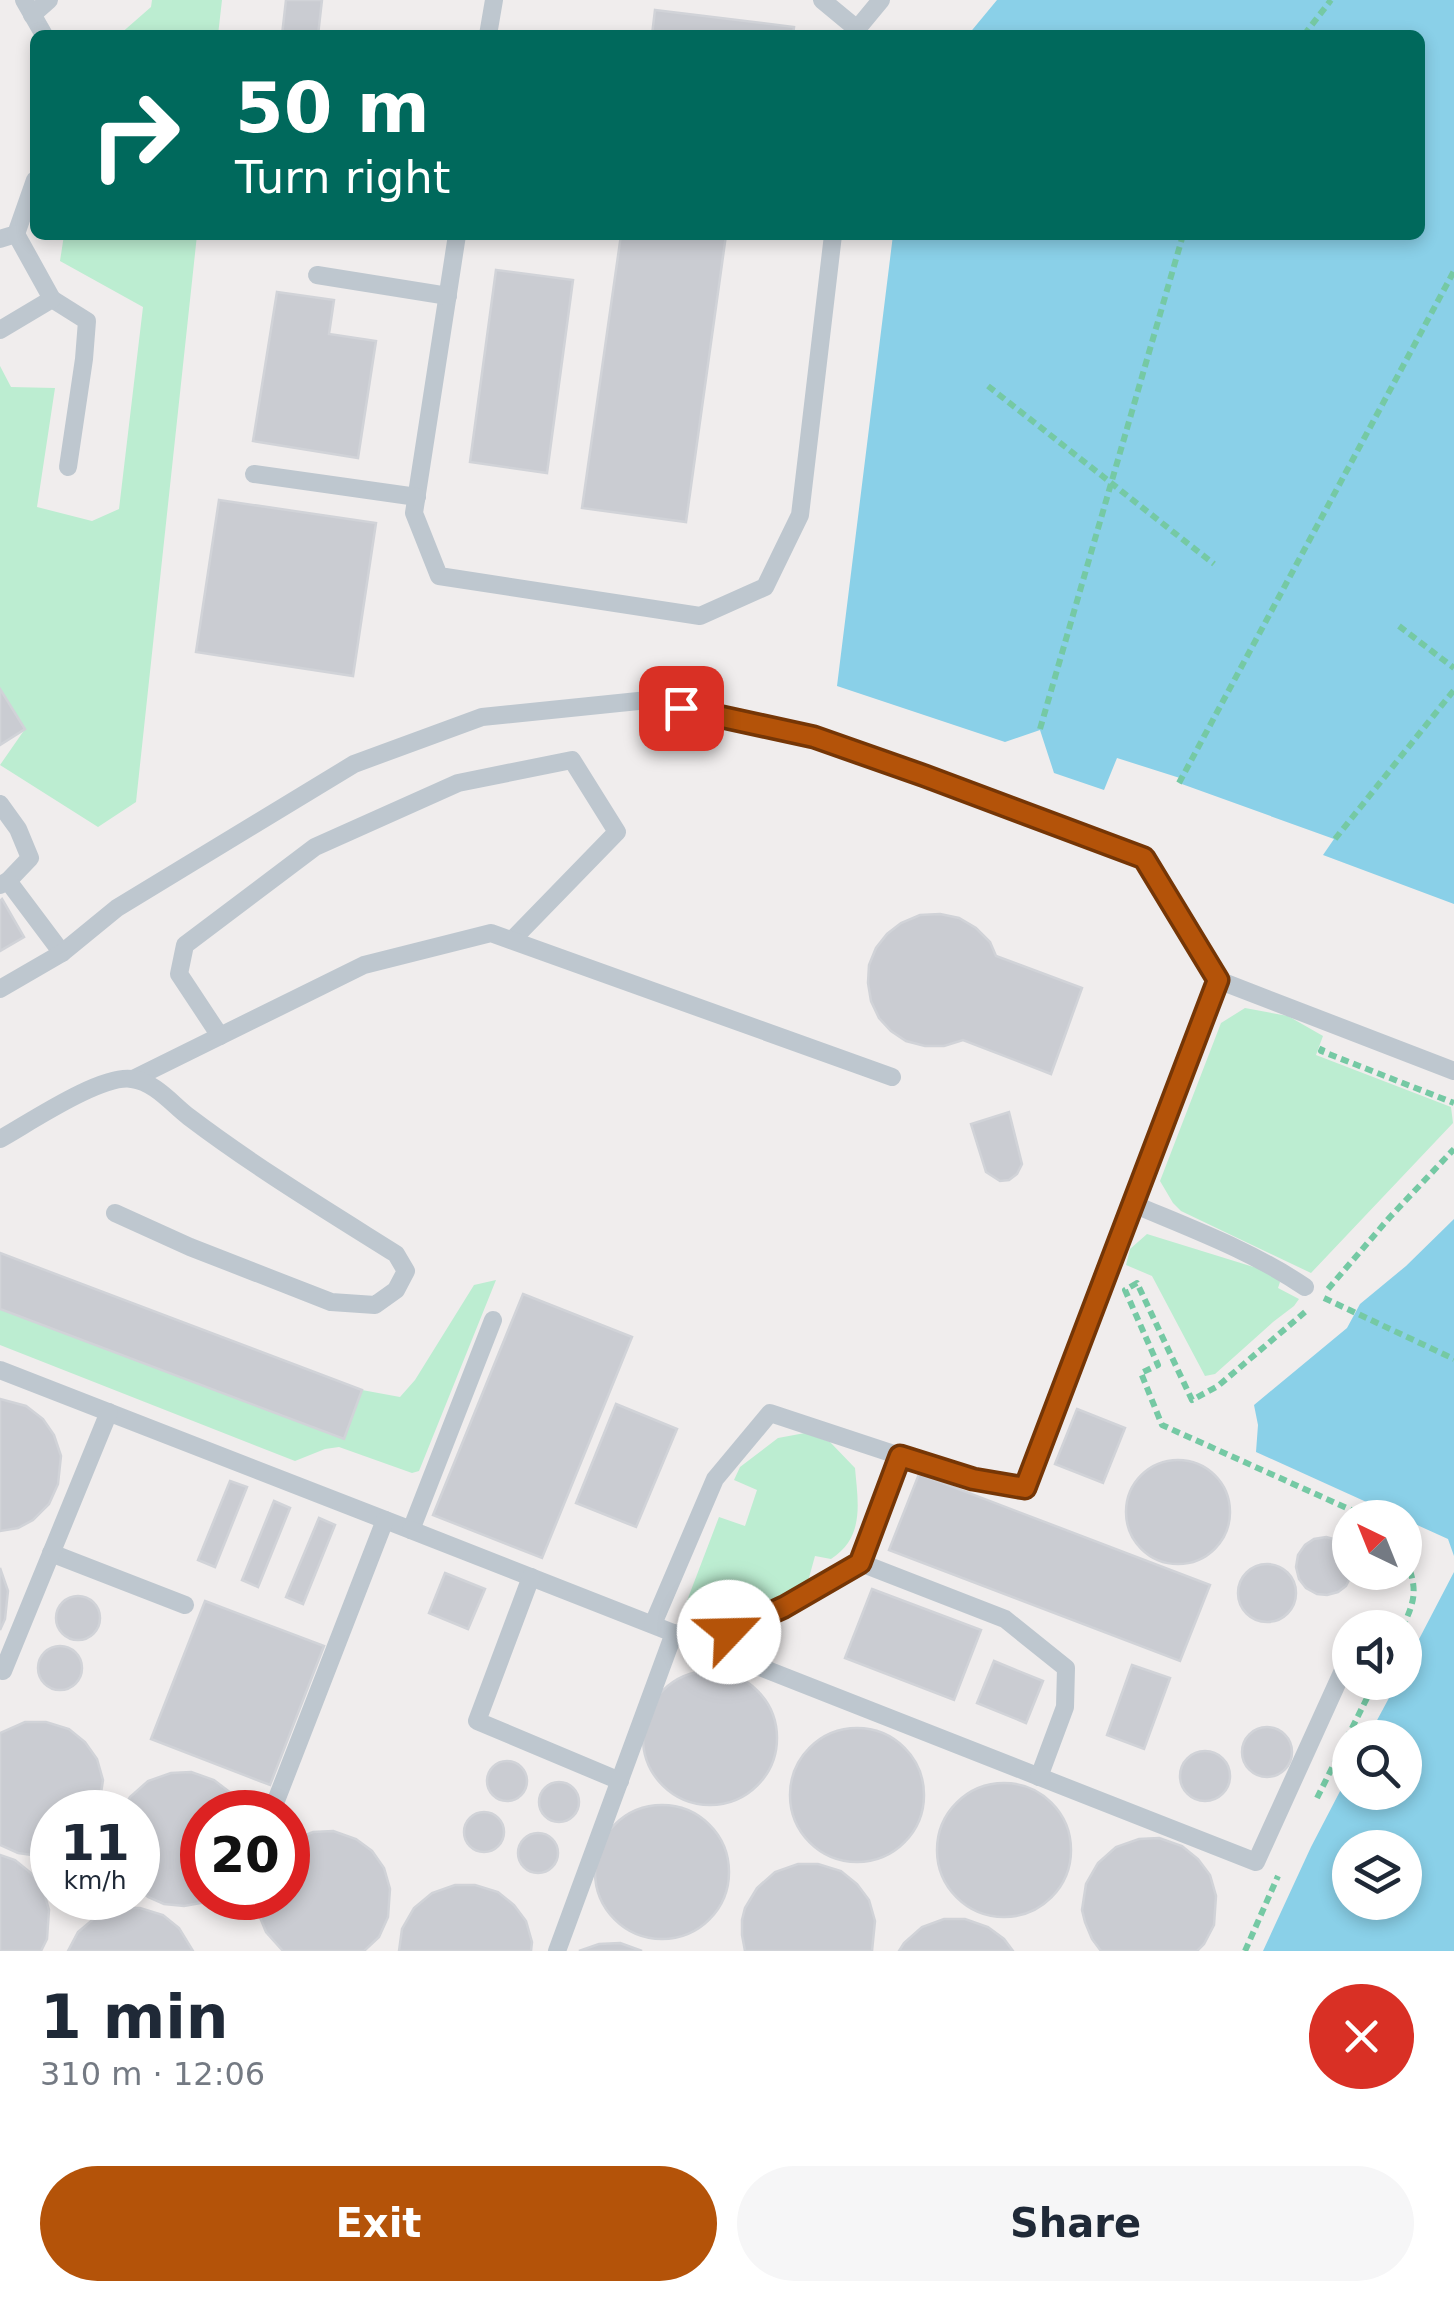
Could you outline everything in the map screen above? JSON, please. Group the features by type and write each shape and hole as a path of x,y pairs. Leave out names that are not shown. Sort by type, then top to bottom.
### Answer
{"lane":[{"path":"41,30 28,7 49,0"},
{"path":"489,30 494,0"},
{"path":"822,0 855,30"},
{"path":"858,30 881,0"},
{"path":"30,191 8,237 52,299 87,321 68,467"},
{"path":"456,240 414,513 439,576 700,616 765,587 800,515 832,240"},
{"path":"317,275 448,296"},
{"path":"0,330 52,299"},
{"path":"254,474 417,496"},
{"path":"0,989 62,953 117,908 354,764 482,717 648,700 814,737 1144,858 1218,980 1454,1071"},
{"path":"220,1036 179,974 185,945 314,847 458,783 572,760 616,832 512,940"},
{"path":"0,804 18,829 30,858 4,883 62,953"},
{"path":"0,1139 106,1081 132,1079 364,965 491,933 892,1077"},
{"path":"653,1624 715,1479 770,1414 973,1479 1025,1488 1218,980"},
{"path":"115,1213 332,1302 375,1306 396,1290 406,1270 396,1254 246,1159 153,1088 132,1079"},
{"path":"1133,1204 1274,1266 1314,1292"},
{"path":"412,1530 493,1320"},
{"path":"0,1370 1256,1862 1332,1695"},
{"path":"3,1670 108,1412"},
{"path":"702,1644 784,1607 860,1563 900,1456"},
{"path":"280,1790 384,1520"},
{"path":"51,1553 185,1605"},
{"path":"860,1563 1005,1619 1066,1668 1064,1707 1040,1778"},
{"path":"531,1577 477,1721 620,1780"},
{"path":"557,1951 674,1633"}],"path":[{"path":"1308,30 1331,0"},
{"path":"1040,729 1182,240"},
{"path":"1179,784 1454,271"},
{"path":"988,386 1214,564"},
{"path":"1399,626 1454,668"},
{"path":"1335,839 1454,690"},
{"path":"1332,1501 1162,1425 1141,1373 1158,1364 1125,1290 1137,1283 1192,1400 1218,1386 1454,1149"},
{"path":"1314,1292 1454,1359"}],"green space":[{"path":"152,0 222,0 219,30 125,30 151,7"},
{"path":"63,240 196,240 136,802 98,827 0,765 25,729 0,689 0,366 11,387 55,388 37,507 92,521 119,509 143,307 60,261"},
{"path":"1245,1008 1288,1016 1323,1036 1316,1055 1451,1107 1453,1123 1311,1273 1181,1211 1160,1181 1221,1023"},
{"path":"1147,1234 1273,1273 1280,1282 1278,1288 1299,1299 1215,1374 1205,1376 1152,1276 1126,1265 1130,1249"},
{"path":"496,1280 419,1471 412,1473 339,1447 295,1461 0,1345 0,1309 343,1439 362,1390 400,1397 415,1380 474,1285"},
{"path":"805,1433 830,1442 855,1468 857,1518 850,1540 831,1559 815,1556 807,1585 788,1596 704,1624 690,1619 685,1606 719,1517 745,1526 757,1490 734,1480 740,1467 778,1438"}],"water":[{"path":"997,0 1454,0 1454,904 1323,855 1334,839 1179,783 1183,779 1117,758 1104,790 1054,773 1040,730 1005,742 837,686 892,240 1425,240 1425,30 972,30"},
{"path":"1454,1219 1454,1556 1448,1539 1422,1527 1422,1500 1362,1500 1256,1452 1258,1425 1254,1405 1347,1328 1360,1304"},
{"path":"1454,1572 1454,1951 1263,1951 1332,1807 1332,1810 1422,1810 1422,1720 1377,1720 1388,1700 1422,1700 1422,1633"}],"building":[{"path":"286,0 322,0 319,30 283,30"},
{"path":"655,10 794,27 794,30 653,30"},
{"path":"620,240 725,240 686,522 582,508"},
{"path":"496,270 573,280 547,473 470,462"},
{"path":"277,292 334,300 329,334 376,341 358,458 253,441"},
{"path":"219,500 376,523 353,676 196,652"},
{"path":"0,689 25,729 0,745"},
{"path":"0,901 24,937 0,951"},
{"path":"920,915 959,918 976,928 990,942 996,956 1082,988 1051,1074 963,1040 944,1046 906,1041 879,1018 868,983 869,965 876,948 901,923"},
{"path":"1009,1112 1022,1164 1017,1174 1000,1181 986,1172 971,1124"},
{"path":"0,1253 362,1390 344,1439 0,1309"},
{"path":"523,1294 632,1337 542,1558 433,1515"},
{"path":"0,1399 26,1406 43,1419 61,1456 58,1484 49,1504 33,1520 0,1531"},
{"path":"616,1404 677,1429 636,1527 576,1503"},
{"path":"1077,1409 1125,1428 1103,1483 1055,1464"},
{"path":"1178,1460 1198,1464 1221,1483 1230,1512 1226,1532 1207,1555 1178,1564 1158,1560 1135,1541 1126,1512 1130,1492 1149,1469"},
{"path":"919,1474 1210,1585 1180,1661 889,1550"},
{"path":"230,1481 247,1487 215,1567 198,1560"},
{"path":"274,1501 290,1508 258,1587 242,1580"},
{"path":"319,1518 335,1525 303,1604 286,1597"},
{"path":"1314,1539 1332,1539 1332,1590 1341,1590 1338,1592 1317,1594 1299,1579 1298,1555"},
{"path":"1267,1564 1287,1573 1296,1593 1287,1613 1267,1622 1247,1613 1238,1593 1247,1573"},
{"path":"0,1568 8,1591 0,1630"},
{"path":"445,1573 485,1589 468,1629 429,1613"},
{"path":"872,1589 981,1630 954,1700 845,1658"},
{"path":"78,1596 94,1602 100,1618 94,1634 78,1640 62,1634 56,1618 62,1602"},
{"path":"205,1601 324,1646 270,1785 151,1739"},
{"path":"60,1646 76,1652 82,1668 76,1684 60,1690 44,1684 38,1668 44,1652"},
{"path":"994,1661 1043,1681 1026,1723 977,1703"},
{"path":"1132,1665 1170,1678 1144,1749 1107,1735"},
{"path":"710,1671 735,1676 757,1691 772,1713 777,1738 772,1763 757,1785 735,1800 710,1805 685,1800 663,1785 648,1763 643,1738 648,1713 663,1691 685,1676"},
{"path":"25,1722 46,1722 69,1729 97,1759 103,1780 101,1790 30,1790 30,1855 0,1845 0,1733"},
{"path":"1267,1727 1285,1734 1292,1752 1285,1770 1267,1777 1249,1770 1242,1752 1249,1734"},
{"path":"857,1728 883,1733 904,1748 919,1769 924,1795 919,1821 904,1842 883,1857 857,1862 831,1857 810,1842 795,1821 790,1795 795,1769 810,1748 831,1733"},
{"path":"1205,1751 1223,1758 1230,1776 1223,1794 1205,1801 1187,1794 1180,1776 1187,1758"},
{"path":"507,1761 521,1767 527,1781 521,1795 507,1801 493,1795 487,1781 493,1767"},
{"path":"191,1772 214,1780 227,1790 180,1790 180,1906 160,1902 160,1790 138,1790 148,1781 171,1773"},
{"path":"559,1782 573,1788 579,1802 573,1816 559,1822 545,1816 539,1802 545,1788"},
{"path":"1004,1783 1030,1788 1051,1803 1066,1824 1071,1850 1066,1876 1051,1897 1030,1912 1004,1917 978,1912 957,1897 942,1876 937,1850 942,1824 957,1803 978,1788"},
{"path":"662,1805 687,1810 709,1825 724,1847 729,1872 724,1897 709,1919 687,1934 662,1939 637,1934 615,1919 600,1897 595,1872 600,1847 615,1825 637,1810"},
{"path":"484,1812 498,1818 504,1832 498,1846 484,1852 470,1846 464,1832 470,1818"},
{"path":"333,1831 356,1839 372,1851 384,1868 390,1889 388,1917 379,1937 364,1951 283,1951 266,1932 261,1920 310,1920 313,1832"},
{"path":"538,1833 552,1839 558,1853 552,1867 538,1873 524,1867 518,1853 524,1839"},
{"path":"1159,1838 1182,1846 1210,1875 1216,1896 1214,1925 1197,1951 1101,1951 1092,1939 1082,1910 1086,1884 1098,1863 1116,1847 1139,1839"},
{"path":"0,1855 15,1860 30,1872 30,1920 48,1920 47,1939 41,1951 0,1951"},
{"path":"798,1864 818,1864 841,1871 857,1884 869,1900 875,1921 872,1951 745,1951 742,1920 757,1888 775,1872"},
{"path":"455,1885 475,1885 498,1892 514,1905 526,1921 531,1951 399,1951 402,1929 414,1908 432,1893"},
{"path":"160,1914 179,1928 193,1951 68,1951 78,1932 92,1920 160,1920"},
{"path":"944,1919 965,1919 988,1927 1013,1951 899,1951 922,1927"},
{"path":"620,1943 642,1951 579,1951 599,1944"}],"route":[{"path":"681,708 814,737 1144,858 1218,980 1025,1488 973,1479 900,1456 860,1563 784,1607 729,1632"}]}
